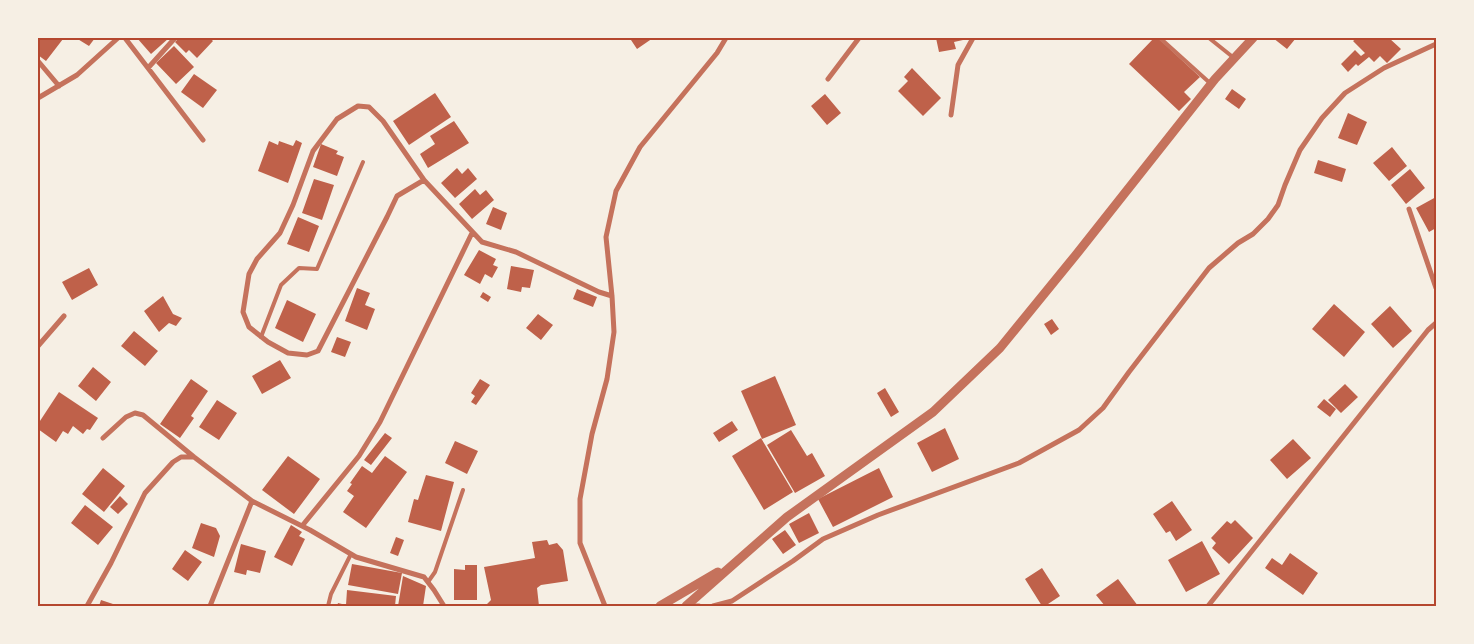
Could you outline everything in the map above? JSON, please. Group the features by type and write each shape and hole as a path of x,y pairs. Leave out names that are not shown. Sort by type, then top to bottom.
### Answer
{"street":[{"path":"38,98 76,76 118,38"},
{"path":"125,38 203,140"},
{"path":"148,68 174,38"},
{"path":"605,606 580,543 580,499 592,434 607,380 614,332 606,237 616,191 640,147 717,53 726,38"},
{"path":"828,79 859,38"},
{"path":"952,115 958,64 973,38"},
{"path":"686,606 787,517 933,412 1000,348 1211,84 1253,38"},
{"path":"713,606 732,601 793,561 822,539 878,515 1019,463 1079,430 1103,408 1209,268 1238,243 1253,234 1268,219 1278,205 1300,150 1328,112 1345,93 1384,68 1436,44"},
{"path":"38,61 59,86"},
{"path":"424,180 397,196 388,217 318,351 307,355 288,353 249,327 243,312 249,274 257,259 280,233 313,151 337,119 358,106 369,107 383,121 424,180 482,242 516,252 598,292 612,296"},
{"path":"1409,209 1436,288"},
{"path":"302,526 359,456 380,422 472,233"},
{"path":"38,346 64,316"},
{"path":"1208,606 1428,330 1436,323"},
{"path":"103,438 126,418 135,413 143,415 252,501 302,526 356,557 424,577 442,606"},
{"path":"87,606 111,563 145,493 173,462 181,457 194,457"},
{"path":"210,606 252,501"},
{"path":"660,606 735,561"},
{"path":"686,606 699,606"}],"lane":[{"path":"1160,38 1211,84"},
{"path":"1209,38 1234,58"},
{"path":"262,337 281,285 299,268 317,269 363,162"},
{"path":"428,582 435,572 464,490"},
{"path":"328,606 331,594 351,554"}],"building":[{"path":"38,38 63,39 46,61 38,55"},
{"path":"76,38 95,38 89,46"},
{"path":"137,38 169,38 151,54"},
{"path":"179,38 210,38 213,41 197,58 189,50 186,53 175,42"},
{"path":"634,38 653,38 637,49 631,40"},
{"path":"936,38 962,38 963,40 954,42 956,49 939,52"},
{"path":"1154,38 1158,38 1200,77 1184,92 1191,99 1179,111 1129,64"},
{"path":"1273,38 1296,38 1287,49"},
{"path":"1357,38 1389,38 1401,49 1387,63 1380,56 1374,62 1369,57 1358,66 1356,64 1348,72 1341,64 1355,50 1361,56 1365,53 1353,41"},
{"path":"174,46 194,67 176,84 156,63"},
{"path":"912,68 941,98 923,116 898,91 908,81 904,77"},
{"path":"194,74 217,90 203,108 181,92"},
{"path":"1232,89 1246,99 1239,109 1225,99"},
{"path":"435,93 451,117 409,145 393,121"},
{"path":"825,94 841,113 827,125 811,106"},
{"path":"1348,113 1367,122 1357,145 1338,138"},
{"path":"454,121 469,143 428,168 420,154 435,144 430,136"},
{"path":"296,140 302,143 288,183 258,171 269,141 278,145 279,141 293,146"},
{"path":"321,144 338,151 336,154 344,157 337,176 313,167"},
{"path":"1392,147 1407,166 1389,181 1373,163"},
{"path":"1318,160 1346,169 1342,182 1314,173"},
{"path":"457,168 462,174 468,168 477,179 455,198 441,183"},
{"path":"1410,169 1425,188 1406,204 1391,185"},
{"path":"314,179 334,185 322,220 302,213"},
{"path":"475,189 480,195 486,190 494,200 472,219 459,204"},
{"path":"1436,197 1436,228 1429,232 1416,208"},
{"path":"493,207 507,213 501,230 486,224"},
{"path":"298,217 319,226 309,252 287,244"},
{"path":"479,250 496,259 493,265 498,267 492,278 485,274 480,284 464,275"},
{"path":"511,266 534,270 530,288 522,287 521,292 507,289"},
{"path":"89,268 98,285 72,300 62,282"},
{"path":"357,288 370,293 365,305 375,309 367,330 345,321"},
{"path":"577,289 597,297 593,307 573,299"},
{"path":"483,292 491,297 488,302 480,297"},
{"path":"163,296 173,314 182,318 176,326 169,323 159,332 144,311"},
{"path":"287,300 316,314 303,342 275,328"},
{"path":"1334,304 1365,332 1344,357 1312,329"},
{"path":"1390,306 1412,331 1393,348 1371,324"},
{"path":"538,314 553,325 541,340 526,328"},
{"path":"1052,319 1059,329 1051,335 1044,324"},
{"path":"134,331 158,351 145,366 121,346"},
{"path":"337,337 351,342 345,357 331,352"},
{"path":"280,360 291,378 262,394 252,376"},
{"path":"93,367 111,382 96,401 78,386"},
{"path":"775,376 796,425 762,439 741,391"},
{"path":"191,379 208,391 191,416 194,418 180,438 160,424"},
{"path":"480,379 490,385 476,405 471,402 475,396 471,393"},
{"path":"1345,384 1358,397 1341,413 1328,400"},
{"path":"885,388 899,412 891,417 877,393"},
{"path":"59,392 98,418 90,430 87,429 83,434 73,426 68,434 63,431 56,442 38,429 38,424"},
{"path":"1324,399 1336,409 1330,417 1317,407"},
{"path":"217,400 237,413 219,440 199,427"},
{"path":"732,421 738,430 719,442 713,433"},
{"path":"945,428 959,459 932,472 917,443"},
{"path":"791,430 807,456 812,453 825,476 795,493 767,445"},
{"path":"385,433 392,438 371,465 364,460"},
{"path":"761,438 793,492 764,510 732,456"},
{"path":"1293,439 1311,458 1287,479 1270,460"},
{"path":"455,441 478,451 467,474 445,463"},
{"path":"288,456 320,479 294,514 262,490"},
{"path":"385,456 407,472 366,528 343,512 354,496 347,491 352,484 350,483 362,466 372,473"},
{"path":"103,468 125,486 104,512 82,494"},
{"path":"879,468 893,497 833,527 818,499"},
{"path":"426,475 454,482 441,531 408,522 414,499 418,500"},
{"path":"120,496 128,504 118,514 110,507"},
{"path":"1172,501 1192,530 1176,541 1170,531 1166,533 1153,514"},
{"path":"85,505 113,527 98,545 71,523"},
{"path":"809,513 819,533 799,543 789,524"},
{"path":"1235,520 1253,538 1229,564 1212,548 1216,543 1211,538 1227,521 1231,524"},
{"path":"201,523 216,528 220,536 214,557 192,548"},
{"path":"291,525 302,532 299,536 305,539 292,566 274,557"},
{"path":"785,530 796,545 783,554 772,539"},
{"path":"396,537 404,540 398,556 390,553"},
{"path":"547,540 549,545 557,543 563,550 568,581 541,585 537,588 539,606 485,606 491,600 484,567 535,558 532,542"},
{"path":"1202,541 1220,574 1186,592 1168,560"},
{"path":"241,544 266,551 260,573 247,570 246,575 234,572"},
{"path":"185,550 202,562 188,581 172,569"},
{"path":"1290,553 1318,573 1303,595 1265,568 1272,558 1282,565"},
{"path":"352,564 402,573 398,594 348,585"},
{"path":"465,565 477,565 477,600 454,600 454,569 465,570"},
{"path":"1042,568 1060,596 1045,606 1042,606 1025,579"},
{"path":"403,576 426,586 423,606 398,606"},
{"path":"1118,579 1138,606 1105,606 1096,595"},
{"path":"347,590 396,596 395,606 337,606 338,603 346,605"},
{"path":"101,600 119,606 99,606"}]}
